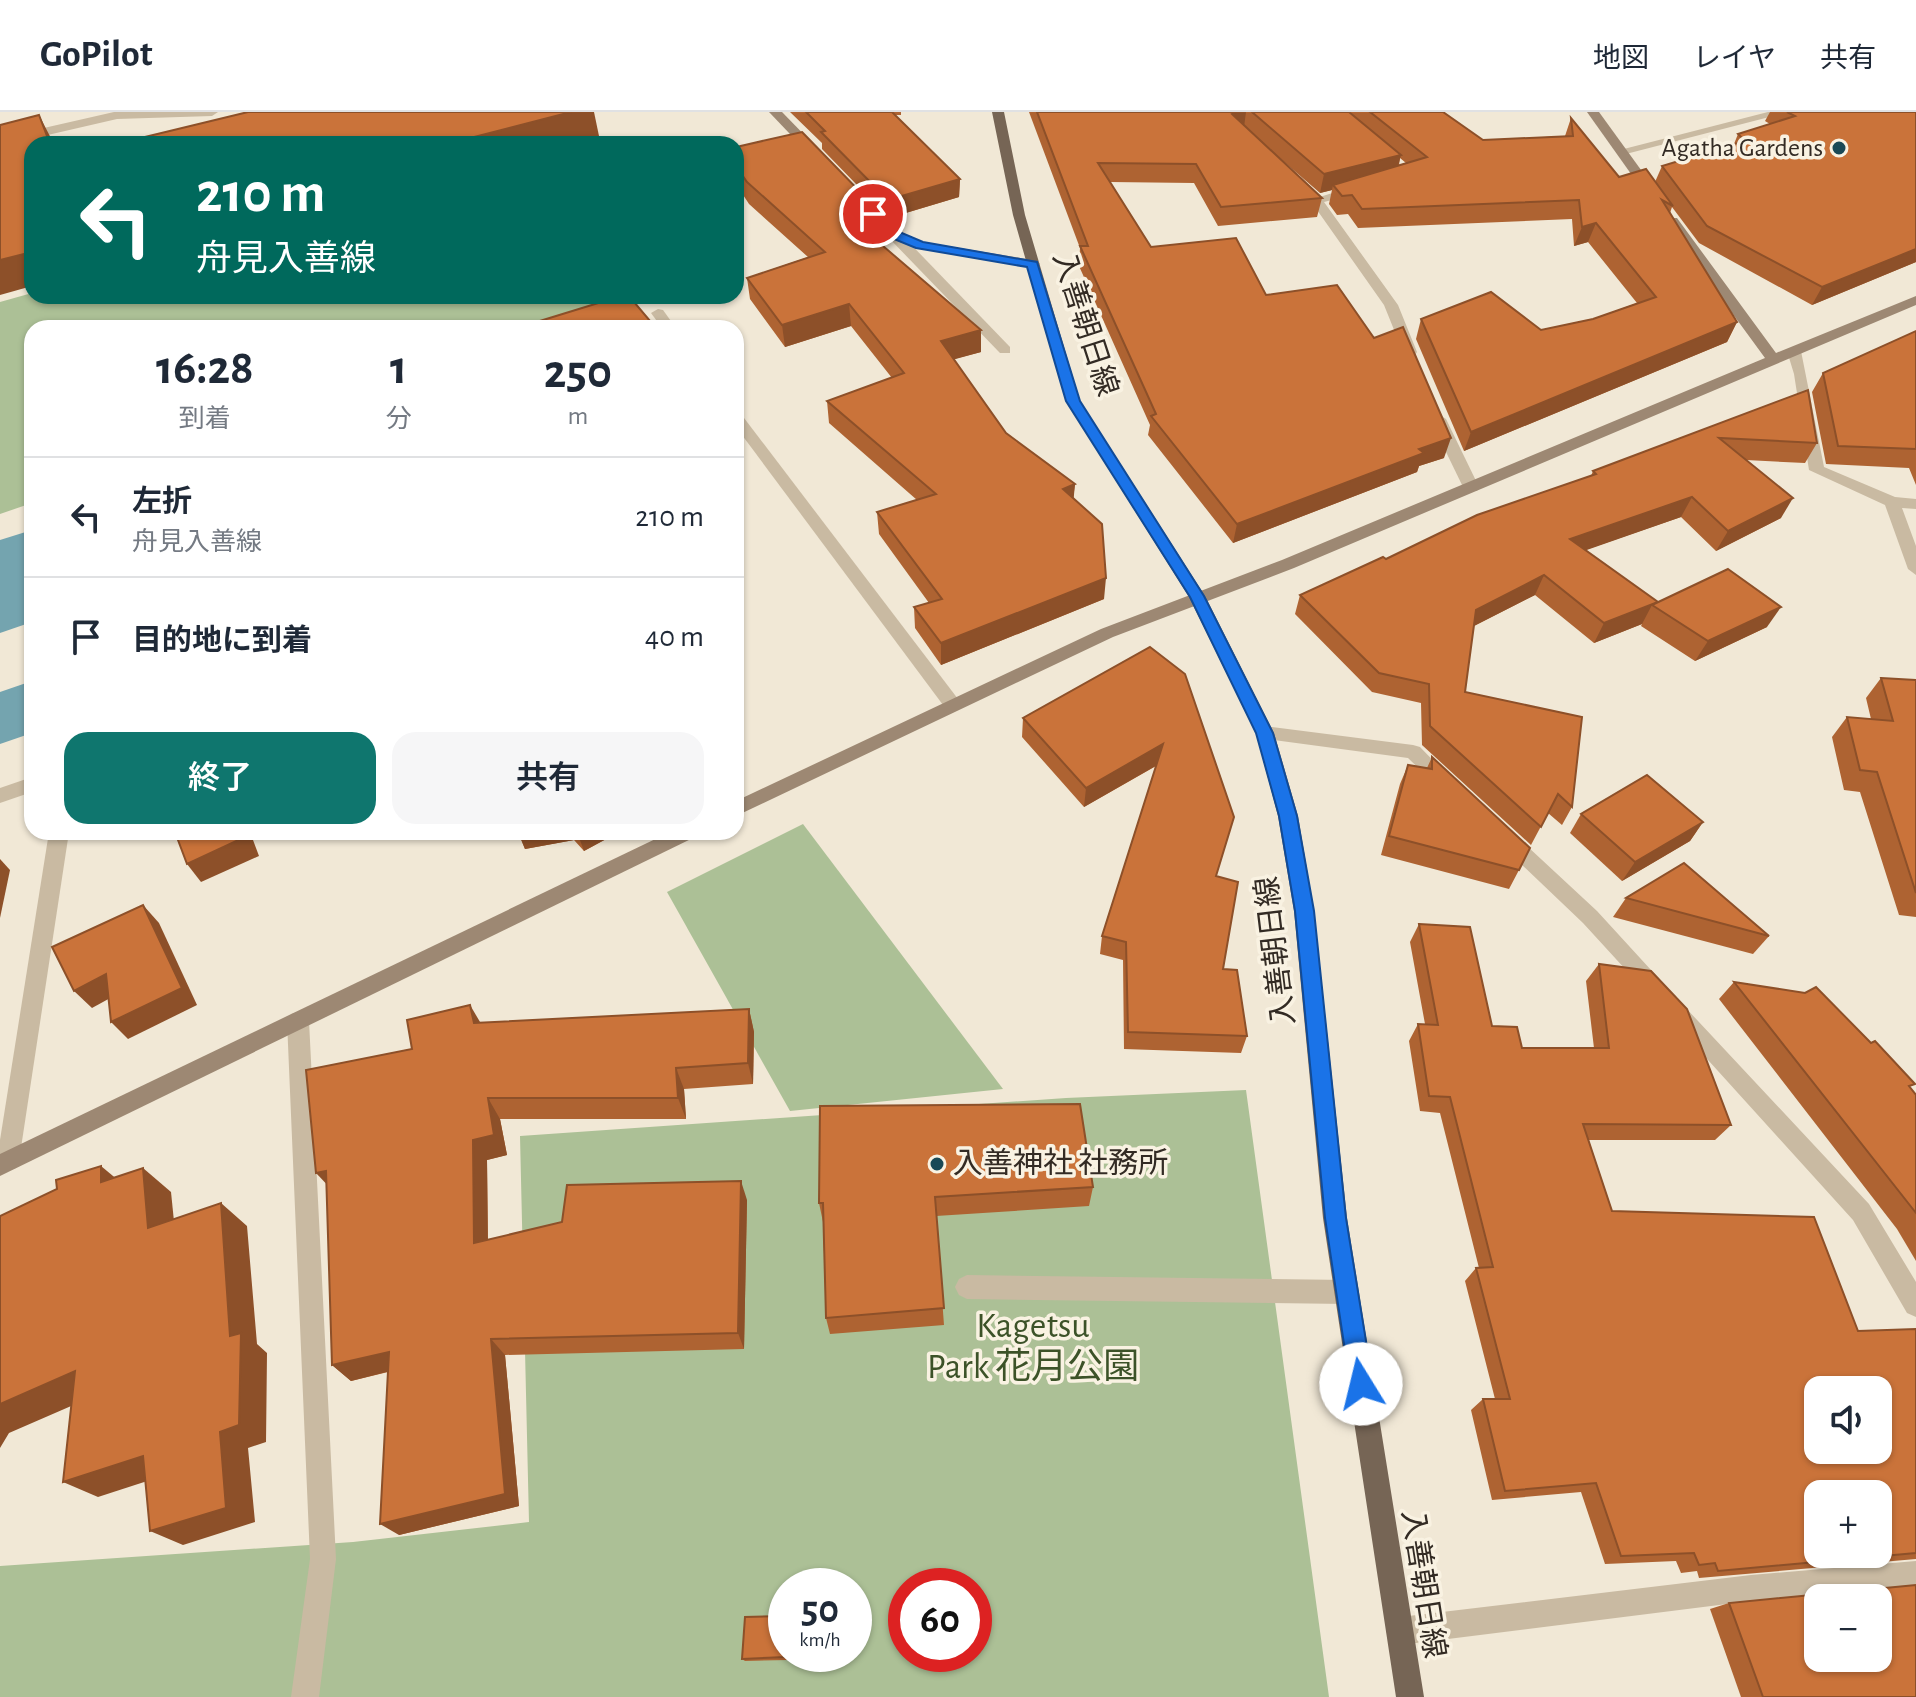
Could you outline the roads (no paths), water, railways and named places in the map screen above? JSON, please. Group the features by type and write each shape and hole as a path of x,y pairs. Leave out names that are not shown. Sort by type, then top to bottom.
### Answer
{"main road":[{"name":"入善朝日線","path":"998,112 1033,264 1073,401 1197,596 1265,733 1288,816 1304,911 1322,1101 1347,1292 1410,1697"}],"street":[{"path":"26,136 117,115 212,112"},
{"path":"775,112 829,167"},
{"path":"1593,112 1657,200"},
{"path":"1622,151 1783,112"},
{"path":"0,142 24,136"},
{"path":"839,179 1005,350"},
{"path":"1371,186 1311,195 1391,305 1414,360"},
{"path":"1666,213 1774,360"},
{"path":"893,234 920,245 1033,264"},
{"path":"744,805 952,704 1197,596 1288,564 1916,300"},
{"path":"658,313 663,320"},
{"path":"1794,351 1801,374 1817,470 1892,502 1916,504"},
{"path":"1431,401 1471,487"},
{"path":"744,428 952,704"},
{"path":"1892,502 1916,569"},
{"path":"1265,733 1413,752 1457,793"},
{"path":"0,796 24,787"},
{"path":"1491,824 1590,917 1861,1212 1916,1305"},
{"path":"4,1163 58,840"},
{"path":"4,1163 671,840"},
{"path":"298,1021 323,1559 305,1697"},
{"path":"967,1287 1347,1292"},
{"path":"1400,1631 1751,1588 1916,1574"}],"water":[{"path":"24,532 24,625 0,633 0,540"},
{"path":"24,684 24,736 0,744 0,692"}],"place":[{"name":"Agatha Gardens","path":"1839,148"},
{"name":"入善神社 社務所","path":"937,1164"}],"park label":[{"name":"Kagetsu Park 花月公園","path":"1033,1346"}]}
